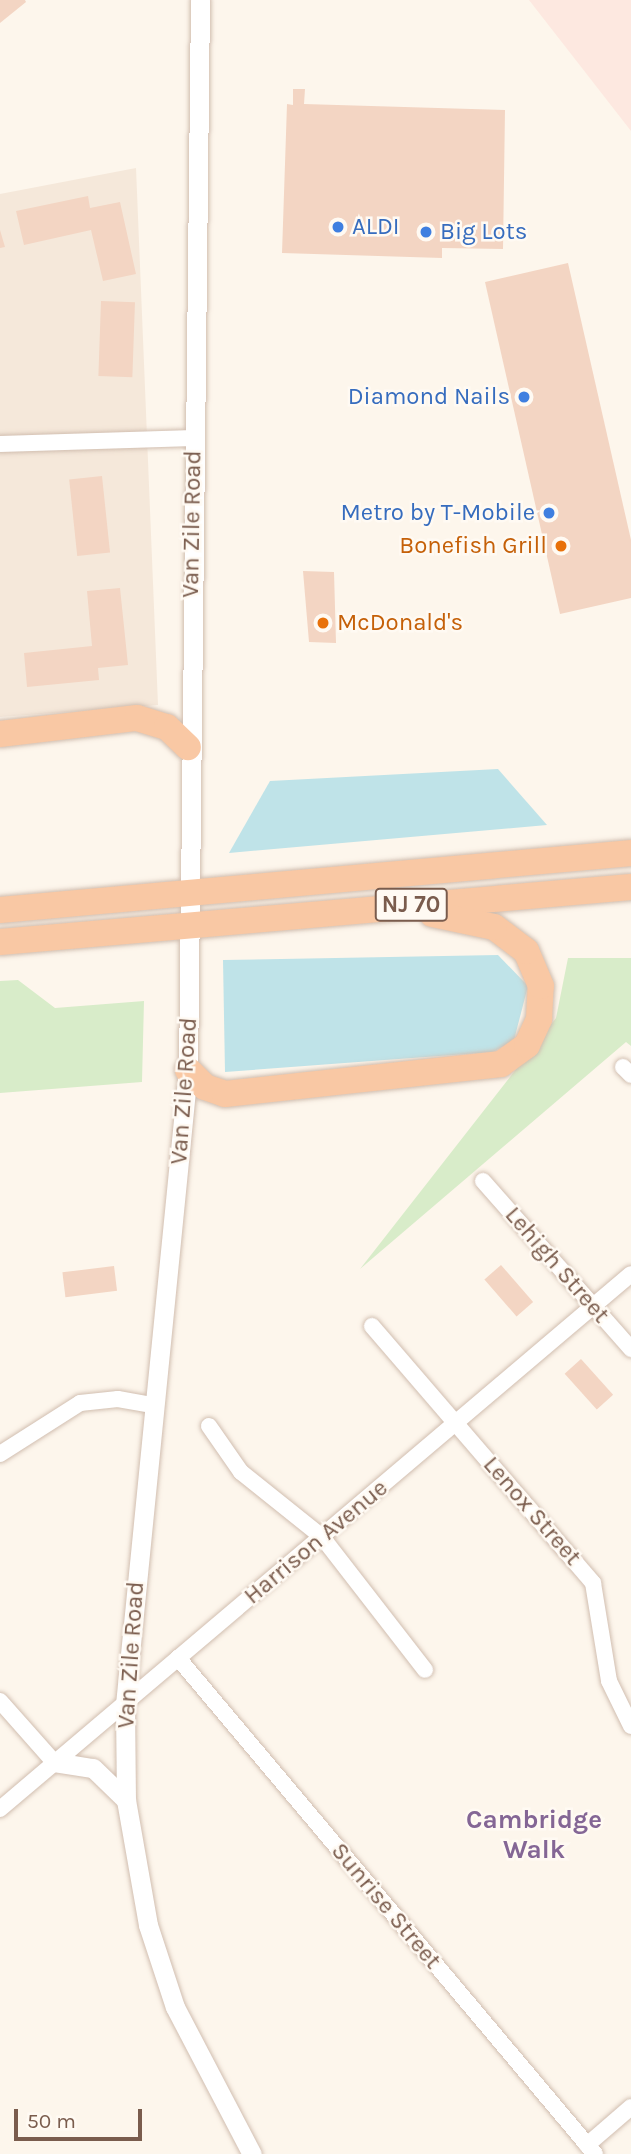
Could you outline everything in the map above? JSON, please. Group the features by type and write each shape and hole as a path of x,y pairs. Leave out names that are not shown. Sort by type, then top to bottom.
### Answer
{"highway":[{"path":"0,734 138,718 167,727 188,747"},
{"name":"NJ 70","path":"0,909 631,853"},
{"name":"NJ 70","path":"0,942 190,923 631,887"},
{"path":"0,902 31,907"},
{"path":"188,1070 205,1087 225,1094 501,1063 527,1045 539,1019 541,986 526,951 494,927 461,917 374,908"}],"street":[{"name":"Van Zile Road","path":"201,0 188,747 191,891 188,1070 152,1405 125,1705 126,1800 148,1925 175,2007 253,2154"},
{"path":"0,444 194,438"},
{"name":"Lehigh Street","path":"484,1181 631,1349"},
{"name":"Harrison Avenue","path":"0,1809 631,1274"},
{"name":"Lenox Street","path":"372,1326 593,1583 609,1681 631,1726"},
{"path":"0,1454 79,1403 118,1399 152,1405"},
{"path":"209,1426 241,1472 322,1537 425,1670"},
{"name":"Sunrise Street","path":"178,1658 591,2150"},
{"path":"0,1701 54,1762 93,1768 126,1800"},
{"path":"591,2150 631,2107"}],"shaded area":[{"path":"529,0 631,0 631,131"},
{"path":"136,168 158,705 0,717 0,194"}],"green space":[{"path":"568,958 631,958 631,1046 626,1042 360,1269 556,1018"},
{"path":"18,980 55,1008 144,1001 142,1082 0,1093 0,981"}],"water":[{"path":"498,769 547,825 229,853 270,781"},
{"path":"498,955 528,986 514,1040 493,1052 225,1072 223,960"}],"building":[{"path":"0,0 25,0 26,2 0,23"},
{"path":"293,89 305,89 304,104 505,110 503,249 442,248 442,258 282,253 287,104 293,105"},
{"path":"88,196 90,208 120,202 136,274 103,281 91,230 24,245 16,211"},
{"path":"0,230 5,247 0,248"},
{"path":"568,263 631,540 631,598 560,614 485,282"},
{"path":"101,301 135,302 132,377 98,376"},
{"path":"102,476 110,553 77,556 69,479"},
{"name":"McDonald's","path":"303,571 334,572 336,643 309,642"},
{"path":"120,588 128,665 98,668 99,680 27,687 24,653 92,646 87,591"},
{"path":"501,1265 533,1302 517,1316 484,1279"},
{"path":"114,1266 117,1291 65,1297 62,1272"},
{"path":"581,1359 613,1395 597,1409 565,1374"}],"place":[{"name":"ALDI","path":"338,227"},
{"name":"Big Lots","path":"426,232"},
{"name":"Diamond Nails","path":"524,397"},
{"name":"Metro by T-Mobile","path":"549,513"},
{"name":"Bonefish Grill","path":"561,546"},
{"name":"McDonald's","path":"323,623"}],"district":[{"name":"Cambridge Walk","path":"534,1835"}]}
